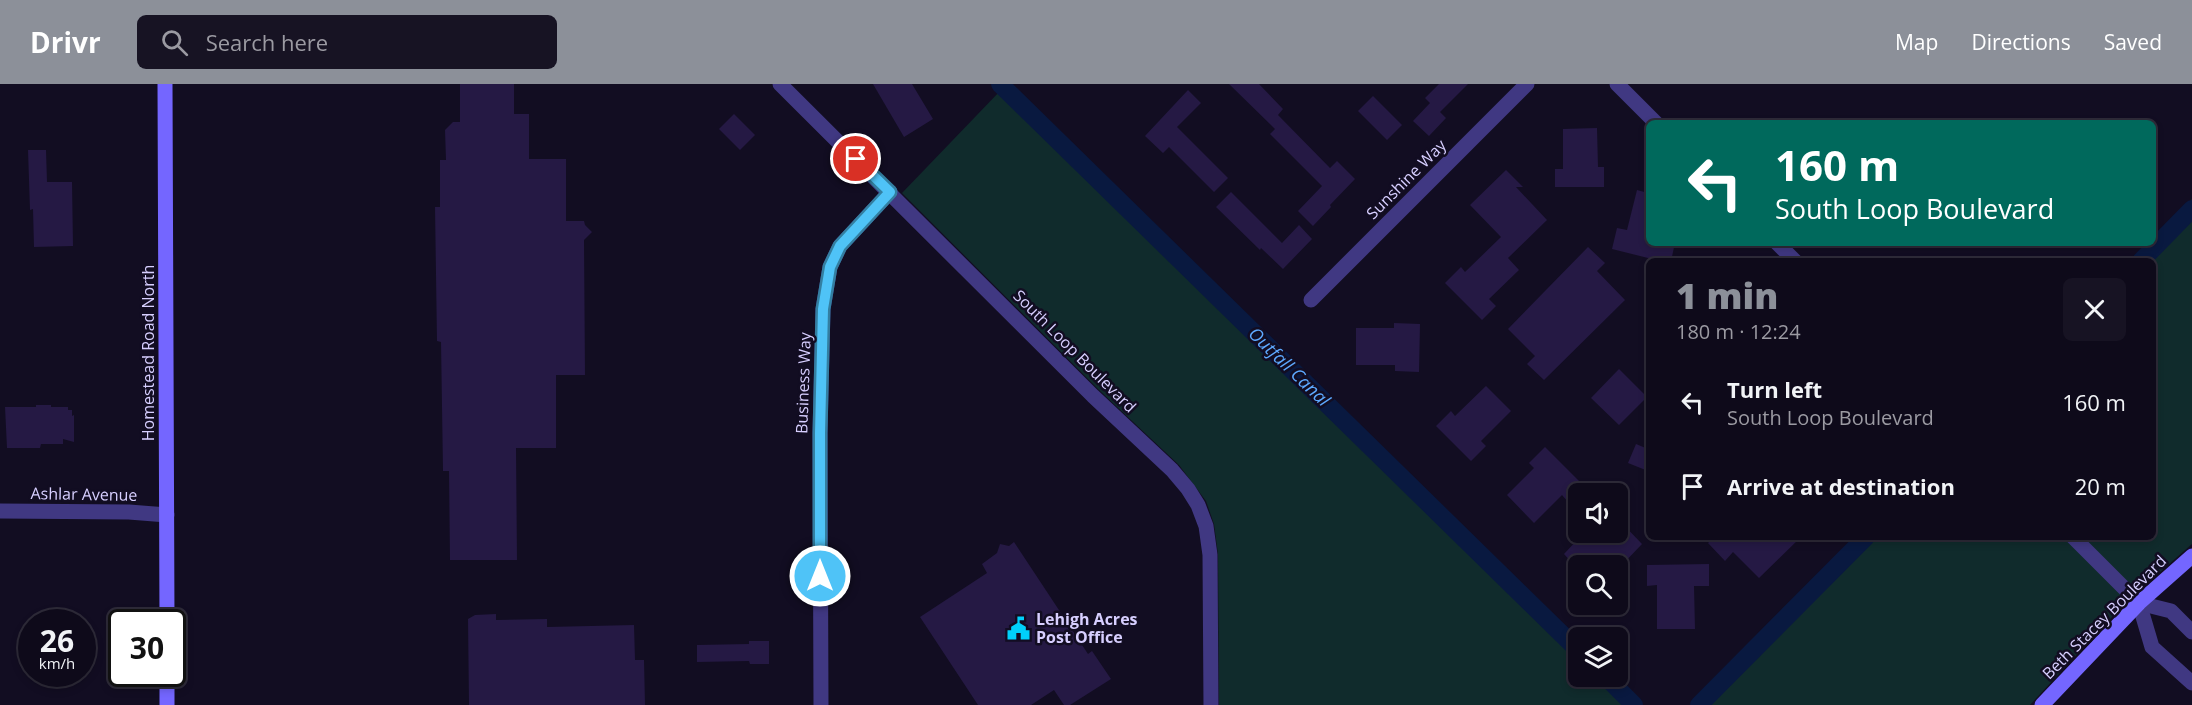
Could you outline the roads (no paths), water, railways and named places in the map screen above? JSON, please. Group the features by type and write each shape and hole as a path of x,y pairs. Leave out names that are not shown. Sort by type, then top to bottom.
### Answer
{"main road":[{"name":"Homestead Road North","path":"165,84 167,609"},
{"name":"Beth Stacey Boulevard","path":"2042,705 2139,603 2192,556"},
{"path":"167,687 167,705"}],"street":[{"name":"South Loop Boulevard","path":"780,84 1093,396 1172,470 1188,489 1206,525 1210,555 1211,705"},
{"name":"Sunshine Way","path":"1311,300 1527,84"},
{"path":"1617,84 1653,120"},
{"name":"Business Way","path":"821,705 820,433 823,309 830,267 840,246 890,192"},
{"path":"1780,246 1792,258"},
{"name":"Ashlar Avenue","path":"0,512 126,512 167,515"},
{"path":"2076,540 2139,603 2152,647 2192,683"},
{"path":"2139,603 2171,611 2192,632"}],"waterway":[{"name":"Outfall Canal","path":"1000,84 1568,640"},
{"path":"2156,246 2192,209"},
{"path":"2144,258 2156,246"},
{"path":"1699,705 1863,540"},
{"name":"Outfall Canal","path":"1616,687 1634,705"}],"place":[{"name":"Lehigh Acres Post Office","path":"1018,628"}]}
